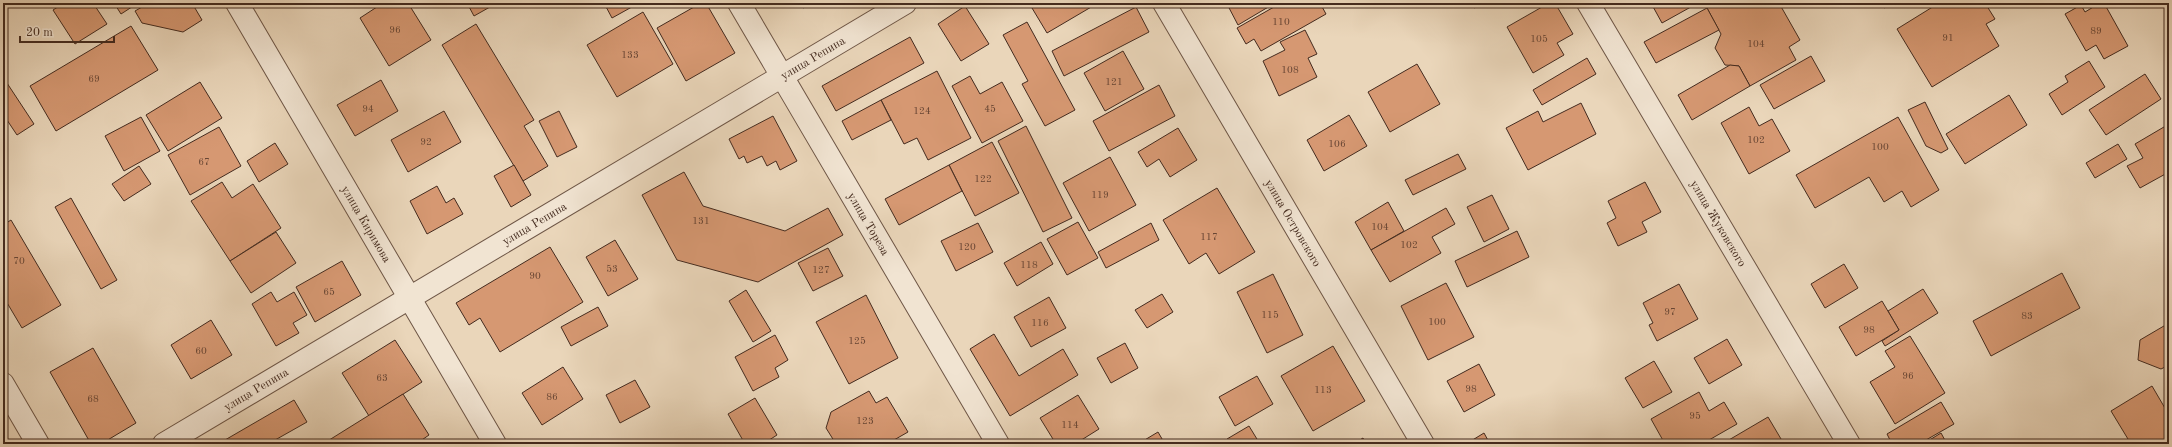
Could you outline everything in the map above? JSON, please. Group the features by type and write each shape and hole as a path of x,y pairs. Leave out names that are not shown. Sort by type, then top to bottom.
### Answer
{"street":[{"name":"улица Киримова","path":"237,3 495,444"},
{"name":"улица Тореза","path":"739,3 998,444"},
{"name":"улица Репина","path":"164,444 408,297 905,3"},
{"name":"улица Островского","path":"1164,3 1422,444"},
{"name":"улица Жуковского","path":"1588,3 1849,444"},
{"path":"3,384 38,444"}],"building":[{"path":"64,3 93,3 107,24 75,44 53,10"},
{"path":"114,3 138,3 121,14"},
{"path":"149,3 192,3 202,20 183,32 142,23 135,11"},
{"path":"383,3 408,3 431,40 389,66 360,18"},
{"path":"467,3 497,3 474,16"},
{"path":"604,3 639,3 612,18"},
{"path":"701,3 706,3 735,53 686,81 657,28"},
{"path":"800,3 812,3 803,8"},
{"path":"1029,3 1098,3 1047,33"},
{"path":"1268,3 1270,6 1238,25 1227,4"},
{"path":"1281,3 1320,3 1326,14 1261,51 1254,39 1246,44 1237,28"},
{"path":"1471,3 1482,3 1474,8"},
{"path":"1549,3 1555,3 1573,34 1557,43 1564,55 1533,73 1507,27"},
{"path":"1651,3 1698,3 1662,23"},
{"path":"1717,3 1779,3 1800,40 1789,47 1796,60 1750,86 1739,66 1725,65 1715,48 1721,34 1707,8"},
{"path":"1881,3 1892,3 1884,8"},
{"path":"1939,3 1974,3 1976,6 1985,3 1995,19 1986,24 1999,46 1932,87 1897,29"},
{"path":"2100,3 2104,3 2128,46 2104,59 2096,45 2086,51 2065,14 2081,5 2085,12"},
{"path":"965,6 989,44 961,61 938,24"},
{"path":"1136,7 1149,32 1064,76 1052,51"},
{"path":"1707,8 1719,30 1656,63 1644,42"},
{"path":"643,12 673,64 617,97 587,45"},
{"path":"1027,22 1075,110 1045,126 1022,84 1028,81 1003,35"},
{"path":"476,24 534,120 524,126 548,166 523,181 442,45"},
{"path":"131,26 158,70 56,131 30,86"},
{"path":"1305,30 1317,54 1308,58 1317,77 1279,96 1263,61 1285,50 1280,42"},
{"path":"910,37 924,63 836,111 822,86"},
{"path":"1123,51 1144,89 1105,111 1084,73"},
{"path":"1811,56 1825,81 1774,109 1760,85"},
{"path":"1587,58 1596,74 1542,105 1533,90"},
{"path":"2089,61 2105,87 2062,115 2049,94 2068,82 2065,76"},
{"path":"1417,64 1440,104 1390,132 1368,92"},
{"path":"1730,65 1739,66 1750,86 1692,120 1678,95"},
{"path":"937,71 971,138 928,160 917,138 904,144 881,100"},
{"path":"2145,74 2161,99 2106,135 2089,110"},
{"path":"970,76 980,94 1002,82 1023,121 982,143 952,86"},
{"path":"3,77 34,124 17,135 3,114"},
{"path":"381,80 398,111 355,136 337,105"},
{"path":"200,82 222,118 168,151 146,115"},
{"path":"1159,85 1175,116 1109,151 1093,121"},
{"path":"2009,95 2027,125 1965,164 1946,134"},
{"path":"881,100 891,120 852,140 842,121"},
{"path":"1925,102 1948,149 1941,153 1926,146 1908,110"},
{"path":"1581,103 1596,134 1528,170 1506,128 1538,111 1543,122"},
{"path":"1749,107 1759,126 1772,119 1790,151 1749,174 1721,123"},
{"path":"444,111 461,142 408,172 391,140"},
{"path":"559,111 577,147 557,157 539,121"},
{"path":"1349,115 1367,146 1324,171 1307,140"},
{"path":"773,116 797,161 780,170 776,161 767,166 762,156 747,163 744,156 739,159 729,139"},
{"path":"141,117 160,151 124,171 105,136"},
{"path":"1898,117 1939,190 1911,207 1902,191 1884,202 1869,177 1815,208 1796,175"},
{"path":"2169,124 2169,172 2140,188 2127,166 2143,158 2135,144"},
{"path":"1026,126 1072,218 1043,232 998,141"},
{"path":"219,127 241,166 190,195 168,155"},
{"path":"1178,128 1197,160 1170,177 1159,159 1147,167 1138,152"},
{"path":"992,142 1019,193 975,216 949,165"},
{"path":"275,143 288,164 259,182 247,161"},
{"path":"2118,144 2127,159 2095,178 2086,163"},
{"path":"1458,154 1466,169 1413,195 1405,180"},
{"path":"1110,157 1136,205 1089,231 1063,183"},
{"path":"514,165 531,195 511,207 494,176"},
{"path":"949,165 962,191 899,225 885,199"},
{"path":"139,166 151,184 124,201 112,184"},
{"path":"684,172 703,206 785,231 828,208 843,235 758,282 677,260 642,195"},
{"path":"222,182 232,198 253,184 281,228 230,261 191,201"},
{"path":"1645,182 1661,212 1642,222 1647,232 1618,246 1607,223 1616,218 1608,201"},
{"path":"437,186 446,203 454,198 463,214 427,234 410,201"},
{"path":"1217,188 1255,252 1219,274 1206,253 1189,264 1163,220"},
{"path":"1492,195 1509,229 1484,242 1467,207"},
{"path":"71,198 117,280 101,289 55,207"},
{"path":"1388,202 1404,231 1371,250 1355,222"},
{"path":"1446,208 1455,224 1432,237 1441,253 1390,282 1371,250"},
{"path":"11,220 61,305 22,328 3,296 3,225"},
{"path":"1078,222 1098,258 1067,275 1047,239"},
{"path":"978,223 993,252 956,271 941,241"},
{"path":"1151,223 1159,240 1106,268 1098,252"},
{"path":"1517,231 1529,257 1467,287 1455,261"},
{"path":"276,232 296,263 251,293 230,261"},
{"path":"615,240 638,279 608,296 586,257"},
{"path":"1041,242 1053,264 1017,286 1004,263"},
{"path":"550,247 583,302 500,352 480,318 469,325 456,303"},
{"path":"828,248 843,276 813,291 798,263"},
{"path":"342,261 361,295 315,322 296,287"},
{"path":"1844,264 1858,288 1825,308 1811,284"},
{"path":"2062,273 2080,308 1991,356 1973,321"},
{"path":"1273,274 1303,335 1267,353 1237,292"},
{"path":"1446,283 1474,337 1428,360 1401,306"},
{"path":"1679,284 1698,319 1657,341 1649,325 1653,323 1643,303"},
{"path":"1923,289 1938,313 1885,346 1882,341 1899,330 1888,311"},
{"path":"746,290 771,331 753,342 729,301"},
{"path":"271,292 277,302 294,292 307,315 293,323 299,333 276,346 252,304"},
{"path":"1162,294 1173,312 1147,328 1135,310"},
{"path":"866,295 898,358 849,384 816,322"},
{"path":"1049,297 1066,328 1031,347 1014,317"},
{"path":"1882,301 1899,330 1856,356 1839,327"},
{"path":"598,307 608,326 571,346 561,327"},
{"path":"211,320 232,355 191,379 171,345"},
{"path":"2169,323 2169,365 2161,369 2138,360 2140,340"},
{"path":"994,334 1019,376 1063,349 1078,375 1010,416 970,349"},
{"path":"775,335 788,360 775,368 779,377 753,391 735,357"},
{"path":"1910,336 1945,393 1895,424 1870,382 1895,367 1885,351"},
{"path":"1727,339 1742,365 1709,384 1694,358"},
{"path":"395,340 422,382 369,416 342,373"},
{"path":"1125,343 1138,368 1111,383 1097,358"},
{"path":"1333,346 1365,401 1313,431 1281,376"},
{"path":"93,348 136,423 101,444 91,444 50,372"},
{"path":"1654,361 1672,392 1643,408 1625,378"},
{"path":"1479,364 1495,395 1464,412 1447,381"},
{"path":"563,367 583,399 542,425 522,393"},
{"path":"1257,376 1273,404 1235,426 1219,397"},
{"path":"635,380 650,407 620,423 606,395"},
{"path":"2152,386 2169,415 2169,444 2131,444 2111,411"},
{"path":"869,391 876,403 887,397 908,432 894,440 897,444 836,444 826,428 831,412"},
{"path":"1699,392 1709,411 1724,402 1737,424 1702,444 1665,444 1651,419"},
{"path":"403,394 429,435 416,444 327,444 326,442"},
{"path":"1078,395 1099,429 1075,444 1056,444 1040,418"},
{"path":"755,398 777,435 763,444 745,444 728,414"},
{"path":"294,400 307,422 268,444 227,444 225,440"},
{"path":"1941,402 1954,424 1919,444 1892,444 1887,434"},
{"path":"1768,417 1784,444 1722,444"},
{"path":"1249,426 1260,444 1230,444 1227,439"},
{"path":"1158,432 1165,444 1138,444"},
{"path":"1484,433 1490,444 1466,444"},
{"path":"1941,433 1947,444 1923,444"},
{"path":"1363,438 1366,444 1353,444"}]}
